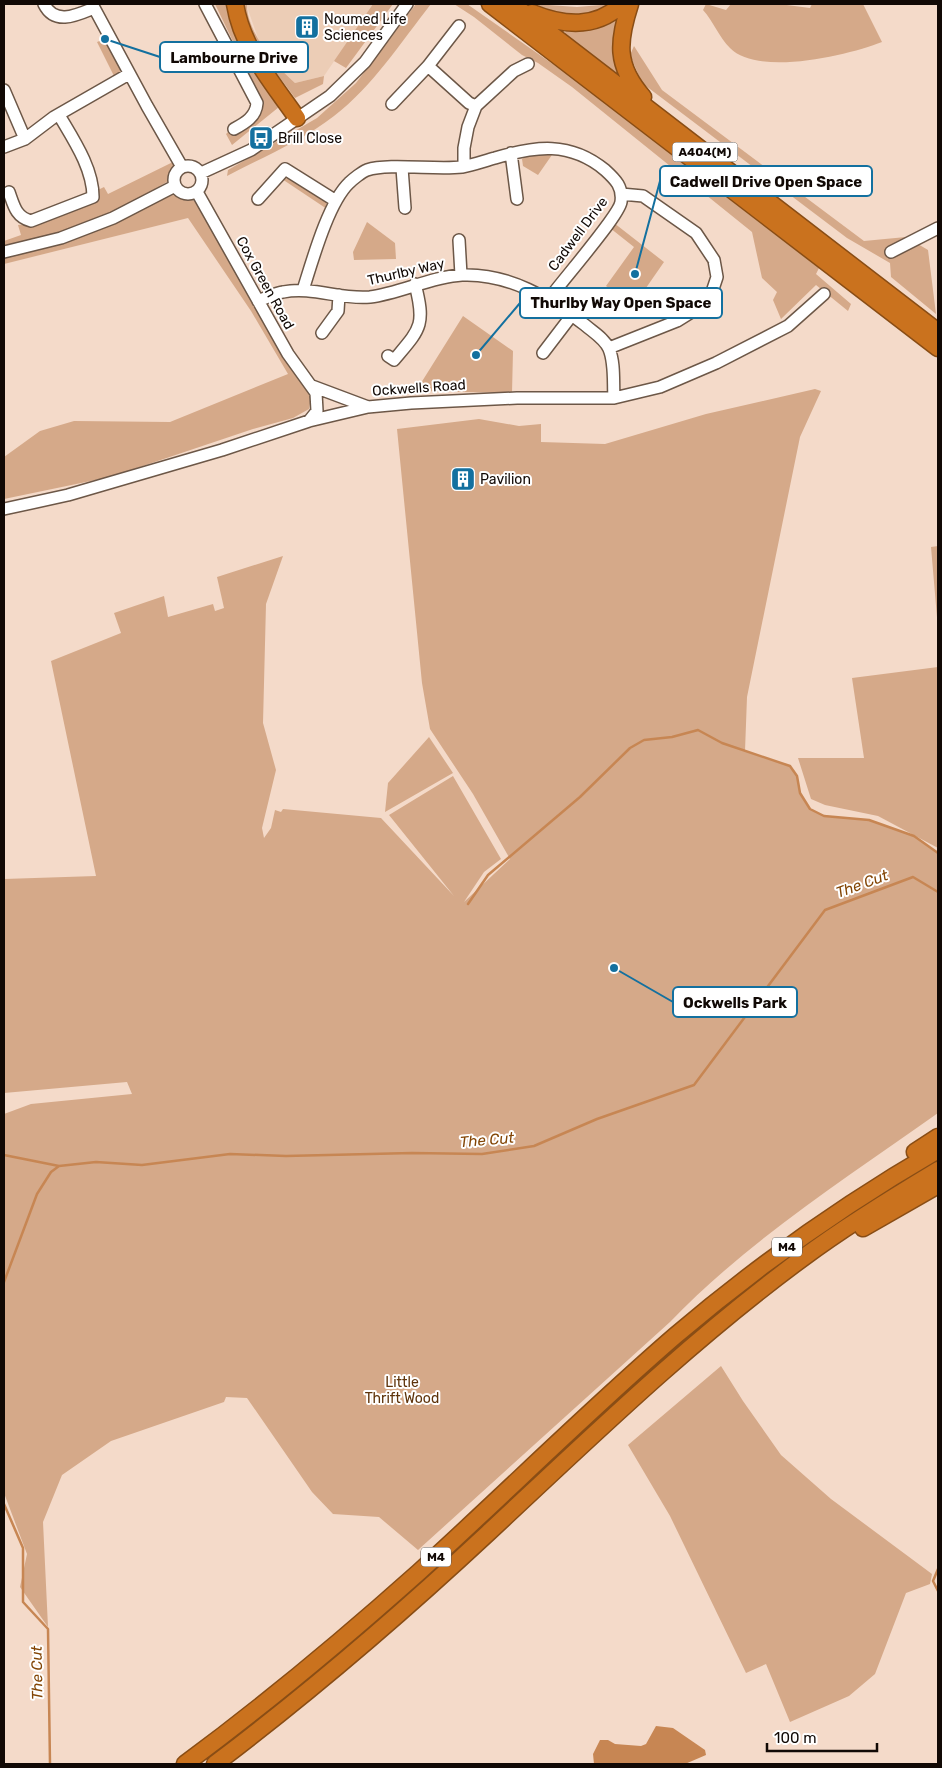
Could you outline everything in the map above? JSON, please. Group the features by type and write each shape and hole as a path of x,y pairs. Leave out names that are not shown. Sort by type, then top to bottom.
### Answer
{"highway":[{"path":"235,4 238,21 252,51 297,118"},
{"name":"A404(M)","path":"490,4 938,348"},
{"name":"A404(M)","path":"513,4 549,19 574,24 602,18 622,4"},
{"name":"A404(M)","path":"513,4 938,332"},
{"name":"A404(M)","path":"630,4 620,44 624,68 636,89 671,126"},
{"name":"M4","path":"834,1214 876,1178 938,1137"},
{"name":"M4","path":"185,1764 307,1668 419,1572 587,1415 675,1336 767,1262 834,1214 938,1150"},
{"name":"M4","path":"215,1764 307,1692 384,1627 666,1369 779,1277 849,1226 938,1170"},
{"name":"M4","path":"779,1277 938,1185"}],"street":[{"path":"44,4 56,16 69,18 93,6 182,167"},
{"path":"205,4 257,103 256,112 246,122 234,129"},
{"path":"201,173 251,150 330,96 347,82 382,41 407,4"},
{"path":"392,104 428,66 459,26"},
{"path":"464,166 466,134 476,106 514,70 528,64"},
{"path":"428,66 468,103 476,106"},
{"path":"4,147 25,139 58,115 129,74"},
{"path":"9,96 25,139"},
{"path":"9,192 16,212 22,219 31,221 93,197 93,187 87,169 58,115"},
{"name":"Cadwell Drive","path":"303,290 336,201 348,184 366,170 434,169 464,166 540,147 566,150 600,166 618,181 622,194 621,204 549,299"},
{"path":"511,153 517,199"},
{"path":"182,167 195,167 201,173 203,182 197,192 182,193 175,186 174,177 182,167"},
{"path":"402,168 405,208"},
{"path":"258,200 285,169 336,201"},
{"path":"4,252 61,238 113,218 175,186"},
{"name":"Cox Green Road","path":"197,192 288,354 316,393 317,411 309,422"},
{"path":"614,398 612,362 609,348 677,321 709,301 717,278 714,260 696,233 643,196 622,194"},
{"path":"891,252 938,228"},
{"path":"459,240 461,275"},
{"name":"Thurlby Way","path":"258,301 282,292 303,290 369,297 436,278 484,275 513,283 549,299 597,334 609,348"},
{"path":"388,356 394,360 420,328 422,315 415,284"},
{"name":"Ockwells Road","path":"4,509 68,495 222,450 309,422 368,407 517,398 614,398 660,387 716,363 788,326 824,294"},
{"path":"322,333 338,311 339,295"},
{"path":"543,353 572,315"},
{"path":"312,386 368,407"}],"shaded area":[{"path":"246,4 373,4 324,76 295,83 283,72 259,41"},
{"path":"656,1726 673,1728 705,1750 706,1755 685,1764 594,1764 593,1754 600,1740 608,1740 615,1744 641,1746 646,1744"}],"green space":[{"path":"215,4 226,4 229,20 279,107 232,145 226,134 229,131 235,135 255,120 263,108 261,100"},
{"path":"242,4 247,4 251,25 257,36 271,58 287,76 295,83 324,76 323,84 295,98 254,43"},
{"path":"373,4 393,4 346,68 334,61"},
{"path":"416,4 431,4 386,63 348,104 309,133 227,176 228,170 317,118 356,83"},
{"path":"454,4 467,4 567,74 819,268 816,274 851,304 848,311 816,285 781,319 773,300 777,292 762,278 752,232 572,87 538,63 522,55 474,17"},
{"path":"534,4 577,7 613,4 586,16 566,16"},
{"path":"706,4 726,10 731,4 779,4 810,8 812,4 863,4 882,42 848,52 804,61 761,61 743,57 730,48 703,10"},
{"path":"618,13 628,83 564,34 568,28"},
{"path":"107,38 122,65 119,75 115,78 97,42"},
{"path":"634,46 662,90 864,241 906,237 928,250 936,314 891,277 890,263 847,238 642,83 630,55"},
{"path":"535,152 554,152 538,175 523,166 522,159"},
{"path":"175,161 170,180 111,215 60,234 4,248 4,241 21,235 18,225 29,224 104,187 108,194"},
{"path":"291,178 326,200 327,209 282,179"},
{"path":"172,195 199,203 311,398 309,409 293,418 253,429 110,477 4,499 4,457 40,431 74,421 170,422 288,374 251,311 188,218 4,264 4,256 117,222"},
{"path":"367,222 395,243 396,259 354,260 353,252"},
{"path":"614,223 664,262 639,298 620,302 614,298 617,294 606,286 634,247 610,228"},
{"path":"463,316 513,351 512,393 416,391"},
{"name":"Little Thrift Wood","path":"815,389 821,391 800,437 747,697 745,751 790,766 797,776 800,793 810,809 824,816 869,820 914,836 938,853 938,1113 799,1211 732,1264 418,1550 379,1517 333,1514 312,1492 247,1398 226,1397 224,1402 111,1441 62,1475 43,1522 48,1627 20,1587 27,1554 4,1493 4,1114 31,1104 132,1094 127,1082 4,1093 4,879 96,876 51,661 121,633 114,613 164,596 168,617 213,604 215,611 224,608 217,577 283,556 266,604 263,723 276,770 262,828 264,838 271,828 275,810 281,812 283,809 381,818 454,896 389,815 453,776 501,859 484,872 464,902 510,859 473,794 430,729 422,683 397,429 479,419 519,426 541,424 541,442 605,444 706,414"},
{"path":"938,546 938,629 931,547"},
{"path":"938,667 938,848 878,816 825,805 811,799 798,758 864,758 852,678"},
{"path":"429,737 453,773 385,812 388,783"},
{"path":"721,1366 781,1455 831,1499 932,1574 930,1584 906,1593 875,1674 849,1696 790,1722 766,1664 746,1673 670,1516 628,1445"}],"waterway":[{"path":"468,904 488,875 580,797 630,748 644,740 672,737 698,730 722,743 790,766 797,776 800,793 810,809 824,816 869,820 914,836 938,853"},
{"name":"The Cut","path":"4,1282 37,1194 51,1172 59,1166 96,1162 142,1165 230,1154 286,1156 412,1153 482,1154 534,1146 597,1119 694,1085 825,910 913,877 938,892"},
{"path":"4,1155 59,1166"},
{"name":"The Cut","path":"4,1504 23,1548 23,1602 48,1629 50,1764"},
{"path":"938,1569 933,1581 938,1591"}],"place":[{"name":"Noumed Life Sciences","path":"307,27"},
{"name":"Lambourne Drive","path":"105,39"},
{"name":"Brill Close","path":"261,138"},
{"name":"Cadwell Drive Open Space","path":"635,274"},
{"name":"Thurlby Way Open Space","path":"476,355"},
{"name":"Pavilion","path":"463,479"},
{"name":"Ockwells Park","path":"614,968"}]}
